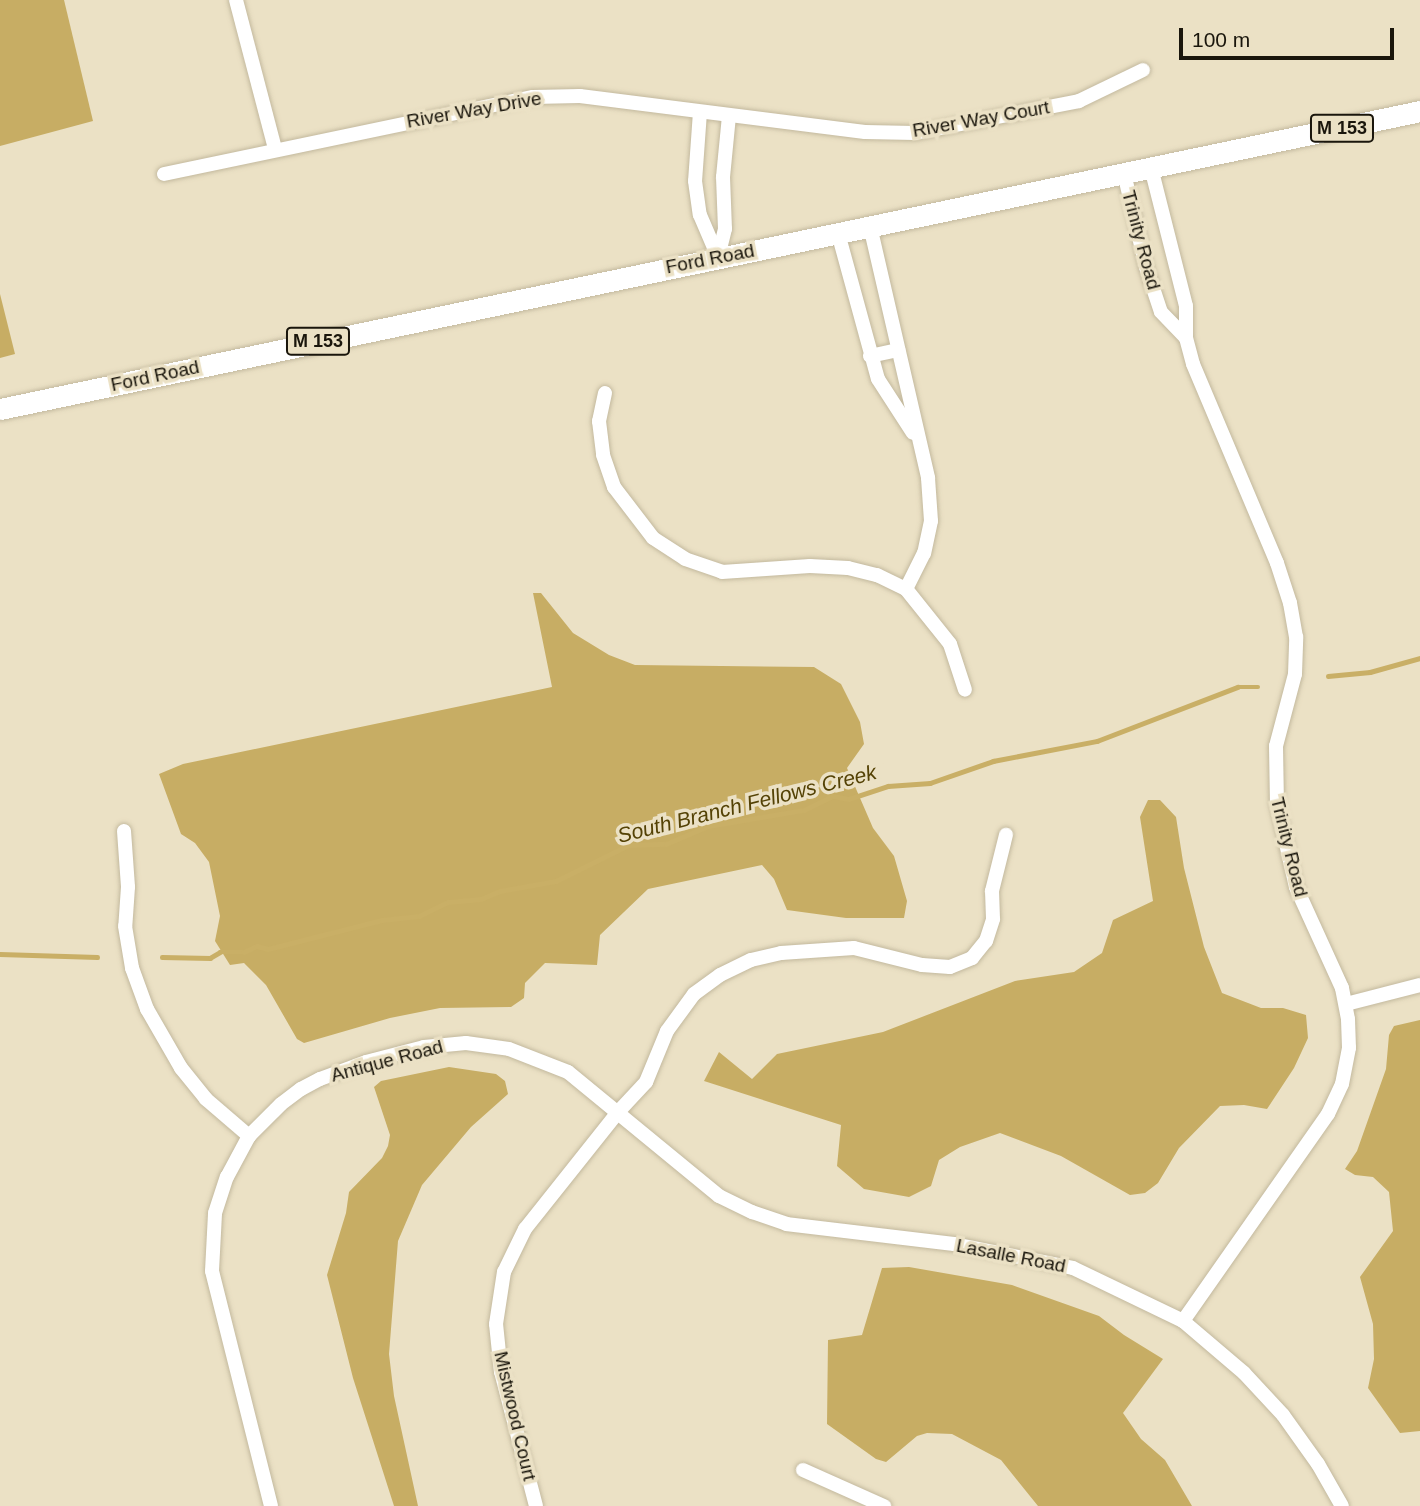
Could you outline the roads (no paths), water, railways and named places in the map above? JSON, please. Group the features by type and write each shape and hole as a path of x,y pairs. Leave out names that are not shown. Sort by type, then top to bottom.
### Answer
{"main road":[{"name":"Ford Road","path":"0,409 1420,111"}],"street":[{"path":"236,0 275,149"},
{"name":"River Way Court","path":"729,116 875,133 915,133 1079,101 1143,70"},
{"name":"River Way Drive","path":"164,174 533,97 580,96 729,116"},
{"path":"700,112 695,181 700,215 718,257"},
{"path":"718,257 725,229 723,177 729,116"},
{"name":"Trinity Road","path":"1151,168 1186,306 1186,338 1193,364 1277,563 1290,603 1296,637 1295,674 1276,746 1276,804 1296,887 1342,988 1346,1004 1349,1048 1337,1098 1183,1321"},
{"name":"Trinity Road","path":"1124,173 1146,267 1161,312 1186,338"},
{"path":"870,226 928,478 931,521 924,553 906,589"},
{"path":"838,233 878,379 919,443"},
{"path":"870,356 898,350"},
{"path":"605,393 599,421 603,456 614,486 653,538 685,559 722,572 810,566 848,568 877,575 906,589 950,643 965,690"},
{"path":"124,831 128,887 125,926 132,968 147,1009 181,1068 206,1098 249,1136"},
{"name":"Mistwood Court","path":"536,1506 501,1372 496,1324 504,1272 525,1229 619,1111 646,1082 667,1031 694,994 720,975 751,960 781,953 854,948 922,965 950,967 972,958 986,940 993,919 992,891 1006,835"},
{"path":"1346,1004 1420,985"},
{"name":"Antique Road","path":"271,1506 212,1271 211,1245 219,1200 249,1136 281,1104 320,1079 366,1062 450,1044 483,1044 535,1057 568,1072 619,1111"},
{"name":"Lasalle Road","path":"619,1111 719,1196 752,1212 786,1224 954,1244 1073,1268 1183,1321 1244,1373 1283,1415 1318,1464 1342,1506"},
{"path":"803,1469 870,1497 884,1506"}],"waterway":[{"name":"South Branch Fellows Creek","path":"1328,676 1370,672 1420,658"},
{"name":"South Branch Fellows Creek","path":"162,957 210,958 220,952 244,952 257,946 268,949 382,920 419,916 448,902 481,899 500,891 556,881 629,845 666,844 708,826 804,810 833,796 849,799 888,786 930,783 993,761 1097,741 1238,687 1258,687"},
{"name":"South Branch Fellows Creek","path":"0,954 97,957"}]}
